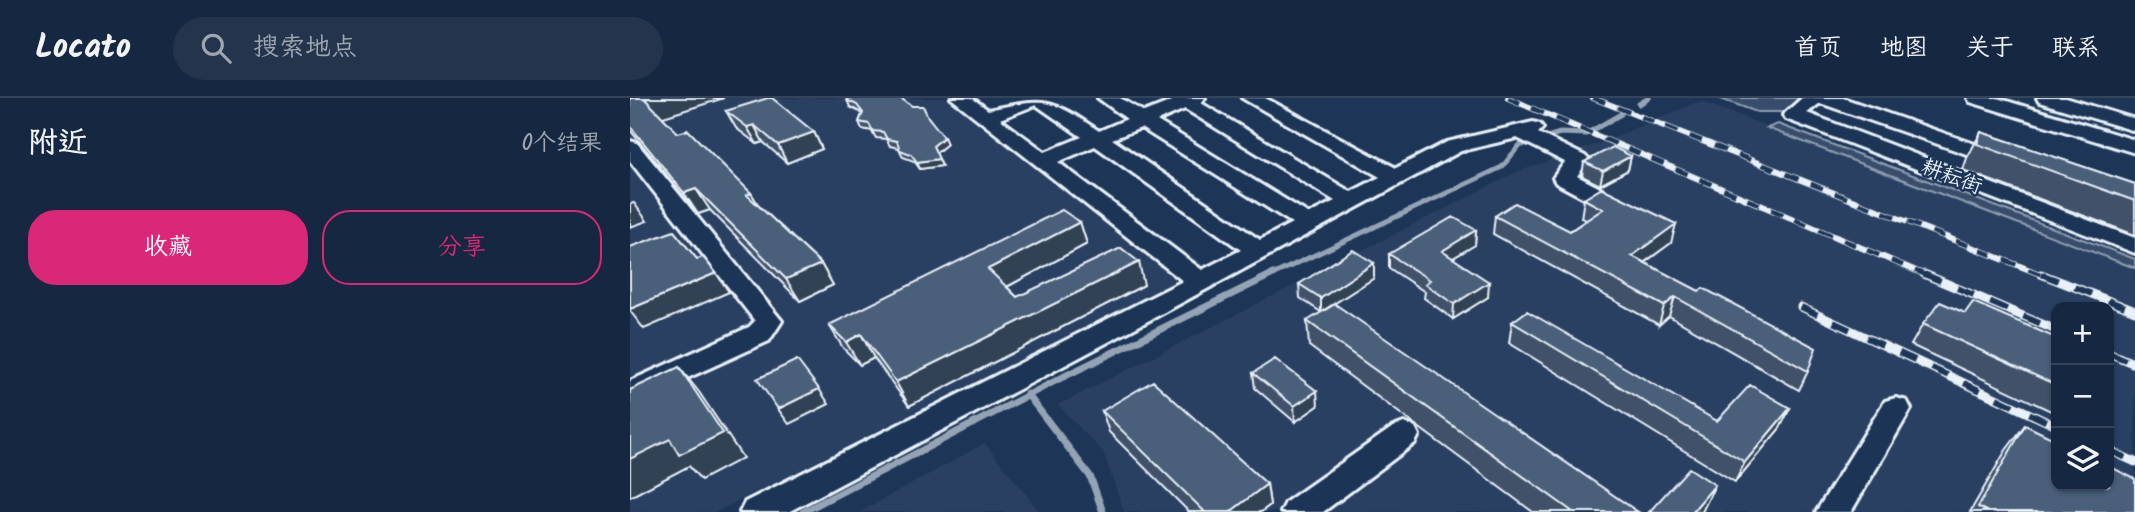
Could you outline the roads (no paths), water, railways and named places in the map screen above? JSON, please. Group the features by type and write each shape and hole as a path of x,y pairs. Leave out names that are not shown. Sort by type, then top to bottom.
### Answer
{"street":[{"path":"960,98 1200,282"},
{"path":"986,118 1038,98 1259,251"},
{"path":"1107,98 1309,224"},
{"path":"1251,98 1396,177"},
{"name":"耕耘街","path":"1814,98 1793,115 2135,246"},
{"path":"1825,98 2023,167"},
{"path":"1977,98 2135,147"},
{"path":"2046,98 2135,125"},
{"path":"1042,161 1187,99 1351,201"},
{"path":"757,512 1200,282 1454,146 1531,135 1578,160 1564,178 1594,194"},
{"path":"630,393 759,334 769,321 633,139"},
{"path":"1298,512 1404,435"}],"lane":[{"path":"1833,512 1896,410"}],"waterway":[{"path":"1639,104 1649,98"},
{"path":"1270,276 1502,167 1519,146 1560,133 1586,134 1621,114"},
{"path":"1028,395 1273,274"},
{"path":"803,512 1028,395"},
{"path":"1028,395 1090,476 1103,512"}],"railway":[{"path":"1508,98 1928,276"},
{"path":"1593,98 2045,276"},
{"path":"1924,274 2051,328"},
{"path":"2041,274 2135,311"},
{"path":"1801,307 2051,424"},
{"path":"2114,355 2135,364"},
{"path":"2114,452 2135,462"}]}
